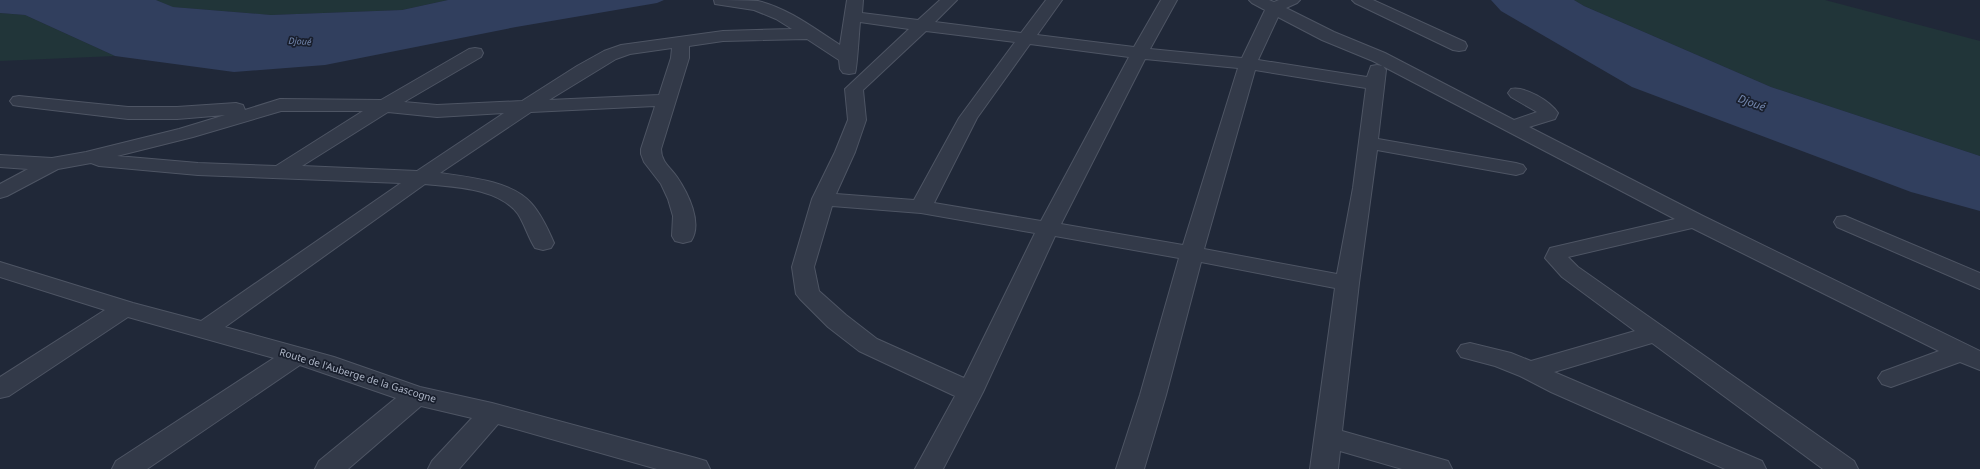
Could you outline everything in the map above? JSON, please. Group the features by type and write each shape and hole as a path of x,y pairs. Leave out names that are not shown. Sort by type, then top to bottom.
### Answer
{"street":[{"path":"854,89 949,0"},
{"path":"921,207 968,118 1054,0"},
{"path":"929,469 970,392 1047,230 1169,0"},
{"path":"1360,0 1459,46"},
{"path":"720,1 757,6 782,16 847,57"},
{"path":"1130,469 1153,395 1192,253 1248,64 1274,3 1328,36 1379,57 1695,221 1971,357"},
{"path":"970,392 868,345 837,321 808,294 803,267 823,199 845,152 857,120 854,89 847,57 855,8 923,24 1140,53 1248,64 1375,84"},
{"path":"205,330 457,152 525,107 610,55 647,45 722,36 810,34"},
{"path":"681,42 680,58 650,155 654,163 670,182 680,206 684,219 683,236"},
{"path":"281,171 384,106 475,53"},
{"path":"1324,469 1348,283 1363,188 1379,57"},
{"path":"1513,126 1548,115 1549,113 1545,109 1517,93"},
{"path":"19,101 128,113 177,113 280,105 384,106 437,111 667,100"},
{"path":"0,161 52,164 86,158 186,133 280,105"},
{"path":"1368,143 1516,169"},
{"path":"86,158 149,167 423,177 480,186 511,197 526,209 543,244"},
{"path":"0,192 52,164"},
{"path":"823,199 921,207 1047,230 1192,253 1348,283"},
{"path":"1695,221 1565,251 1558,253 1556,258 1570,272 1654,334 1844,469"},
{"path":"1844,222 1980,282"},
{"name":"Route de l'Auberge de la Gascogne","path":"0,269 125,308 295,356 325,363 416,395 492,413 696,469"},
{"path":"0,388 125,308"},
{"path":"1529,370 1654,334"},
{"path":"1470,351 1502,360 1529,370 1560,386 1752,469"},
{"path":"126,469 295,356"},
{"path":"1891,378 1971,357"},
{"path":"329,469 416,395"},
{"path":"442,469 492,413"},
{"path":"1328,437 1438,469"}],"green space":[{"path":"156,0 448,0 402,10 271,15 172,7"},
{"path":"1574,0 1825,0 1980,41 1980,156 1771,87 1584,6"},
{"path":"0,13 25,15 115,56 0,61"}],"water":[{"name":"Djoué","path":"0,0 156,0 173,7 271,15 402,10 448,0 664,0 657,3 516,27 325,65 234,72 115,56 25,15 0,13"},
{"name":"Djoué","path":"1491,0 1574,0 1584,6 1771,87 1980,156 1980,211 1911,192 1632,87 1501,11"}]}
